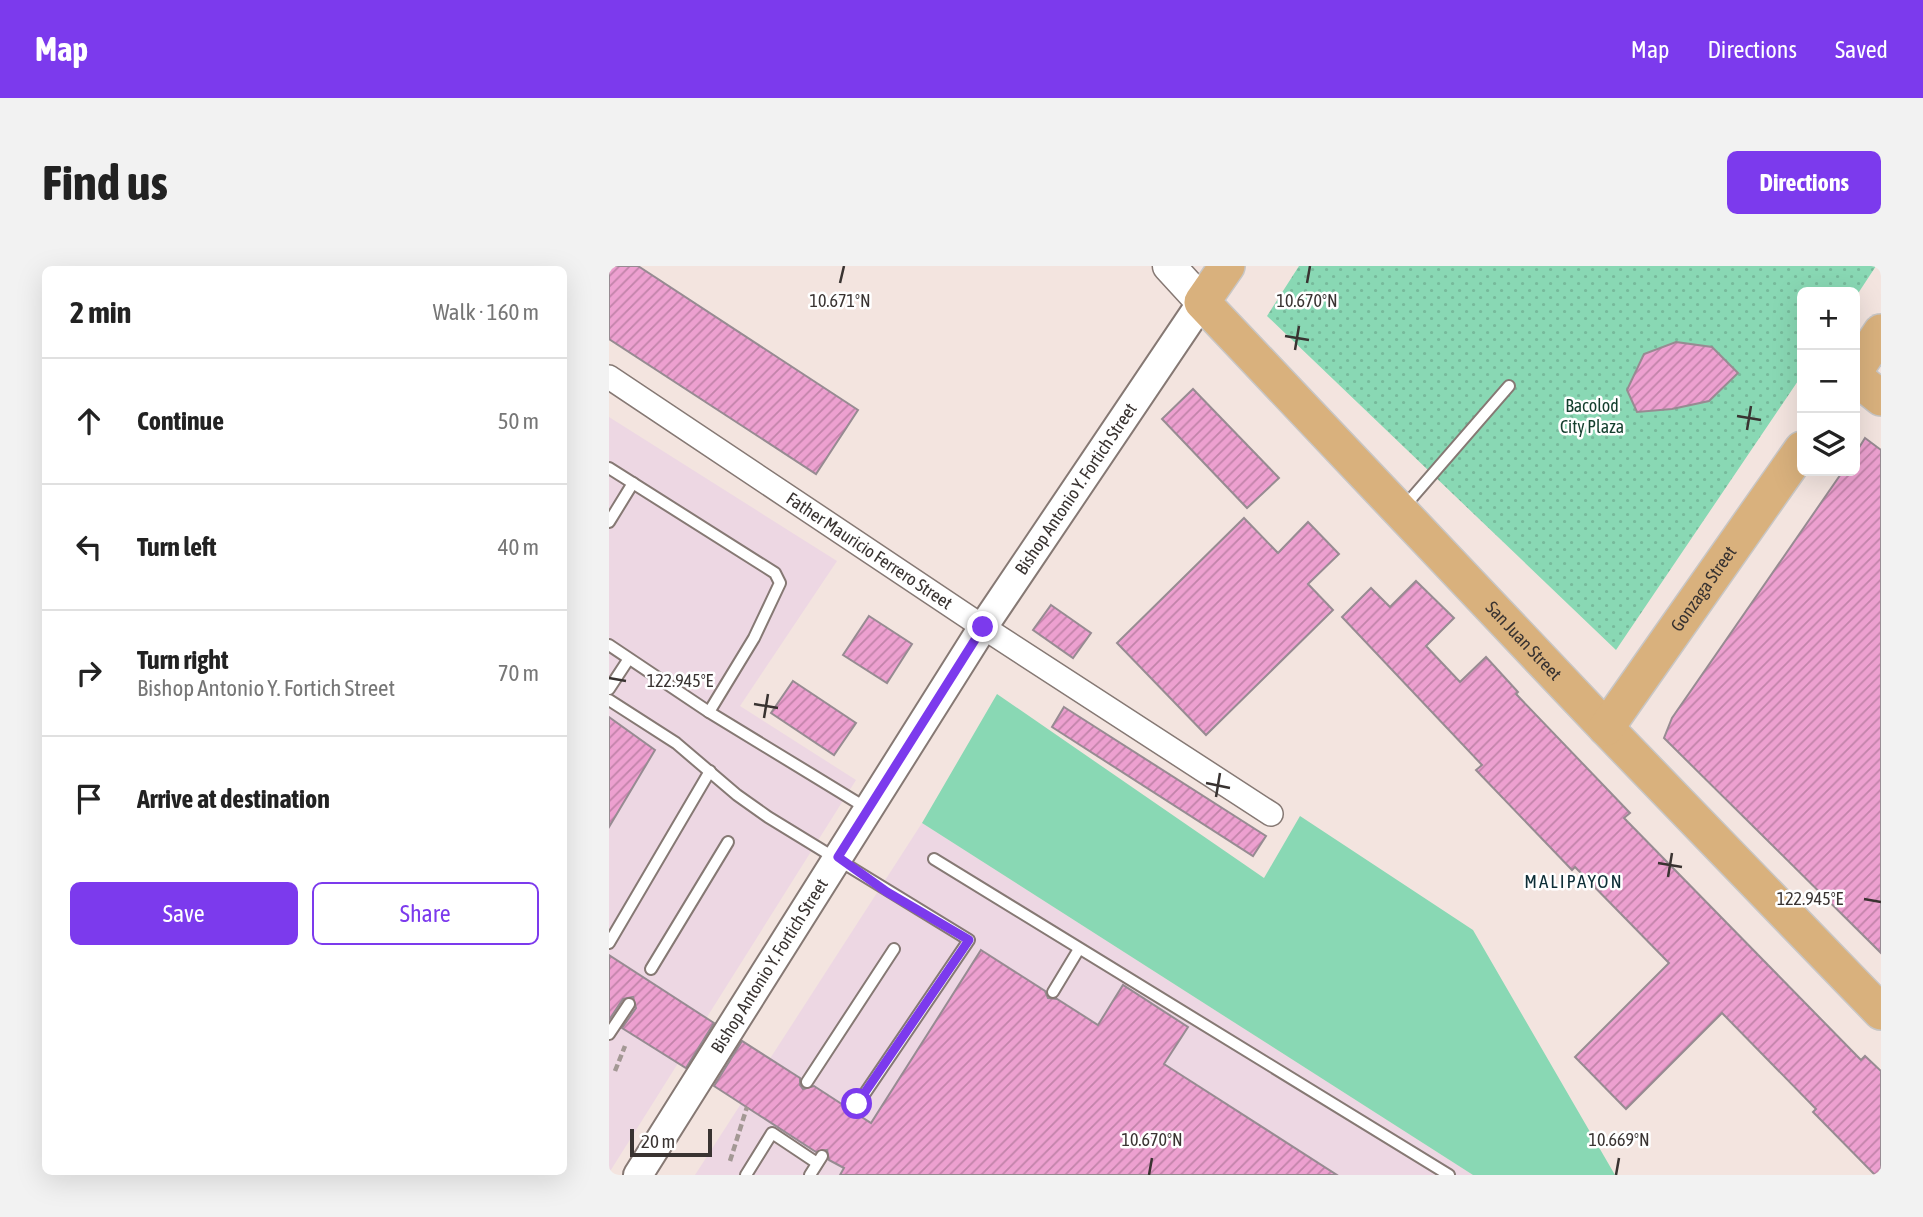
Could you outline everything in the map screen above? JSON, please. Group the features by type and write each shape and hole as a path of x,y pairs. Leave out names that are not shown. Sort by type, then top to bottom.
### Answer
{"main road":[{"name":"San Juan Street","path":"1169,266 1606,728 1881,1012"},
{"path":"1202,302 1227,266"},
{"path":"1860,364 1881,332"},
{"path":"1860,381 1881,398"},
{"name":"Gonzaga Street","path":"1606,728 1797,456"}],"street":[{"name":"Bishop Antonio Y. Fortich Street","path":"638,1175 983,627 1202,302"},
{"name":"Father Mauricio Ferrero Street","path":"609,377 983,627 1271,814"}],"lane":[{"path":"1401,510 1509,386"},
{"path":"609,468 775,573 780,583 754,638 709,712"},
{"path":"609,522 633,483"},
{"path":"609,645 709,712 867,809"},
{"path":"609,689 628,660"},
{"path":"609,700 676,743 768,817 838,857 887,892 969,940 857,1104"},
{"path":"609,943 710,771"},
{"path":"650,969 728,842"},
{"path":"934,859 1448,1175"},
{"path":"807,1082 894,949"},
{"path":"1053,992 1079,950"},
{"path":"610,1028 629,1004"},
{"path":"746,1175 772,1133 820,1160 810,1175"}],"path":[{"path":"615,1071 629,1033"},
{"path":"730,1161 747,1107"}],"shaded area":[{"path":"609,417 837,561 740,706 856,780 609,1173"},
{"path":"922,823 1473,1175 695,1175"}],"green space":[{"name":"Bacolod City Plaza","path":"1299,266 1876,266 1860,290 1860,287 1797,287 1797,382 1616,650 1267,316"},
{"path":"997,694 1264,878 1300,816 1473,930 1615,1175 1473,1175 922,823"}],"building":[{"path":"609,266 638,266 858,410 816,474 609,339"},
{"path":"1676,342 1712,347 1738,373 1709,401 1672,409 1637,412 1627,390 1644,354"},
{"path":"1193,389 1279,478 1247,508 1162,419"},
{"path":"1865,438 1881,450 1881,953 1664,738 1672,718 1840,476 1860,476 1860,446"},
{"path":"1244,518 1278,553 1308,522 1339,554 1308,584 1333,610 1206,735 1117,643"},
{"path":"1416,581 1454,618 1426,646 1460,682 1486,657 1518,692 1516,694 1630,813 1624,818 1861,1060 1865,1056 1881,1071 1881,1175 1875,1175 1813,1112 1816,1109 1722,1013 1626,1109 1575,1057 1669,963 1575,867 1572,870 1476,770 1482,765 1342,617 1371,588 1390,607"},
{"path":"1051,605 1091,633 1073,658 1033,630"},
{"path":"869,616 912,644 887,683 843,655"},
{"path":"793,681 856,723 834,755 771,713"},
{"path":"1064,707 1266,836 1253,856 1052,727"},
{"path":"609,717 655,750 609,827"},
{"path":"981,950 1045,991 1048,998 1057,999 1098,1025 1123,985 1188,1027 1164,1064 1337,1175 840,1175 844,1168 829,1160 827,1150 816,1152 714,1086 742,1041 800,1078 803,1089 814,1086 871,1123"},
{"path":"609,955 714,1023 686,1068 622,1028 636,1008 633,997 623,999 609,1020"}],"district":[{"name":"MALIPAYON","path":"1574,881"}],"route":[{"path":"857,1104 969,940 887,892 838,857 983,627"}]}
